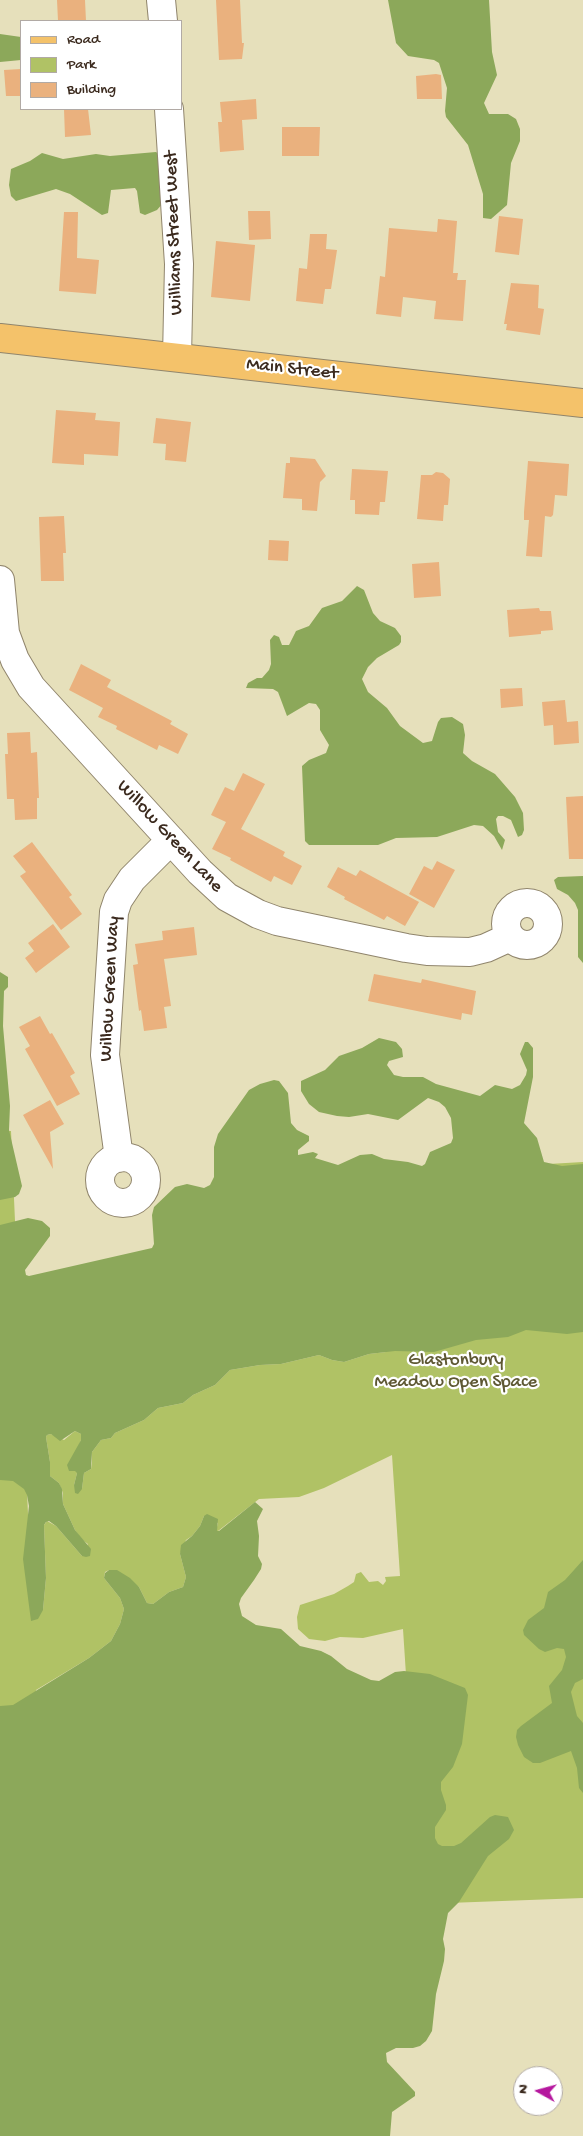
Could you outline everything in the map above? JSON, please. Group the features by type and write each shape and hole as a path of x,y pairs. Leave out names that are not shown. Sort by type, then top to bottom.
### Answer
{"main road":[{"name":"Main Street","path":"0,338 583,403"}],"street":[{"path":"162,0 163,20"},
{"name":"Williams Street West","path":"169,110 178,236 179,300 177,357"},
{"name":"Willow Green Lane","path":"0,580 5,633 22,674 42,699 170,840 227,897 240,906 277,920 427,951 470,952 486,948 510,937"},
{"name":"Willow Green Way","path":"119,1158 105,1055 114,912 124,889 170,840"}],"green space":[{"path":"388,0 489,0 492,52 497,75 484,103 489,114 508,114 516,119 520,129 520,141 511,163 507,205 491,219 483,218 483,194 468,145 446,117 447,88 439,63 434,60 408,56 396,43"},
{"path":"0,34 20,37 20,60 0,62"},
{"path":"156,152 160,155 163,203 157,210 145,215 140,213 135,188 111,190 108,213 102,215 70,194 56,189 16,201 11,196 9,185 11,169 30,161 42,153 63,159 96,154 110,156"},
{"path":"357,586 364,590 373,613 380,621 395,628 401,636 399,645 377,658 368,667 362,679 368,692 387,708 400,726 423,743 432,741 441,718 452,717 463,724 465,735 463,753 472,761 495,774 515,797 523,813 524,830 522,835 518,837 511,820 503,816 498,816 496,819 498,832 505,840 502,850 494,836 483,826 474,825 437,837 396,838 378,845 309,845 305,841 302,766 309,760 326,753 329,745 320,730 320,710 316,704 309,703 287,716 278,692 273,689 246,688 248,683 257,678 262,678 269,670 271,664 270,640 274,635 279,637 282,645 289,645 296,631 309,626 322,608 342,601"},
{"path":"583,876 583,963 578,957 578,910 568,895 557,889 554,880 558,877"},
{"path":"0,972 8,977 8,987 4,991 3,1026 10,1106 9,1130 22,1186 19,1194 15,1197 0,1200"},
{"path":"379,1038 396,1042 402,1049 403,1057 389,1061 387,1065 394,1075 423,1077 436,1084 480,1096 495,1085 512,1089 520,1085 527,1070 520,1054 525,1042 528,1042 533,1048 533,1077 524,1123 537,1138 544,1162 562,1166 583,1164 583,1332 567,1334 526,1330 508,1337 476,1340 434,1352 395,1351 369,1354 344,1362 319,1355 281,1364 230,1370 215,1385 193,1395 183,1403 158,1408 144,1420 115,1433 111,1438 101,1440 92,1452 91,1469 84,1473 82,1489 78,1494 75,1493 74,1485 77,1473 69,1471 67,1465 81,1440 81,1434 75,1431 60,1441 51,1434 47,1435 50,1476 59,1483 62,1489 63,1504 75,1530 91,1549 90,1556 82,1556 56,1526 49,1521 46,1522 44,1525 46,1578 43,1610 38,1619 31,1621 23,1559 29,1506 27,1495 24,1489 13,1481 0,1480 0,1225 28,1218 42,1221 50,1228 50,1236 25,1270 26,1275 29,1276 152,1248 154,1244 152,1215 154,1207 175,1187 187,1184 204,1188 210,1185 214,1177 214,1147 218,1134 249,1090 274,1080 279,1081 288,1093 291,1123 297,1130 309,1136 309,1141 298,1150 298,1155 313,1152 318,1154 315,1158 338,1165 360,1155 372,1154 384,1159 422,1166 425,1164 430,1152 451,1143 453,1138 451,1118 445,1107 439,1102 428,1098 398,1120 368,1114 349,1117 319,1112 309,1104 301,1091 301,1081 325,1070 339,1056 362,1048"},
{"name":"Glastonbury Meadow Open Space","path":"0,1131 11,1131 28,1514 43,1610 46,1578 44,1525 47,1521 56,1526 82,1556 88,1544 81,1539 75,1530 63,1504 63,1493 59,1483 50,1476 47,1435 51,1434 64,1440 75,1431 81,1434 77,1450 77,1473 74,1485 82,1489 84,1473 91,1469 92,1452 101,1440 111,1438 115,1433 144,1420 158,1408 183,1403 193,1395 215,1385 230,1370 281,1364 319,1355 344,1362 369,1354 386,1352 514,1166 583,1162 583,1898 421,1904 403,1629 363,1638 340,1637 325,1641 309,1639 298,1629 297,1617 300,1605 334,1594 354,1582 356,1574 361,1572 369,1582 378,1581 383,1585 386,1581 385,1577 400,1576 392,1455 324,1488 299,1497 259,1499 218,1531 216,1531 218,1523 204,1516 200,1526 186,1540 180,1554 186,1577 183,1587 169,1592 153,1604 147,1603 139,1587 109,1570 105,1572 104,1578 120,1598 124,1609 120,1624 111,1641 89,1658 36,1690 0,2136"},
{"path":"255,1502 263,1509 257,1521 259,1536 258,1556 262,1564 261,1569 241,1598 239,1604 242,1616 256,1625 281,1629 300,1646 321,1651 331,1656 347,1669 371,1680 379,1681 395,1672 404,1671 430,1674 465,1688 468,1695 462,1744 453,1767 441,1782 446,1810 435,1827 435,1838 438,1844 442,1846 454,1846 461,1843 490,1817 495,1815 508,1817 514,1830 509,1839 488,1856 459,1902 448,1913 443,1939 445,1949 444,1961 436,1994 432,2031 426,2041 420,2046 396,2048 386,2053 387,2062 415,2092 415,2096 392,2112 390,2136 0,2136 0,1706 13,1705 89,1658 111,1641 120,1624 124,1609 120,1598 104,1578 105,1573 109,1570 117,1570 130,1578 139,1587 147,1603 153,1604 169,1592 183,1587 186,1577 180,1554 181,1545 200,1526 204,1516 207,1514 218,1519 217,1531 219,1531"},
{"path":"583,1560 583,1679 575,1683 571,1692 577,1716 583,1723 583,1793 579,1788 577,1768 571,1751 540,1763 533,1763 524,1757 516,1737 517,1730 521,1726 552,1703 549,1686 562,1670 566,1657 564,1649 557,1648 545,1652 539,1649 524,1635 523,1630 528,1620 544,1608 548,1592 565,1580"}],"building":[{"path":"57,0 85,0 86,20 58,20"},
{"path":"216,0 240,0 242,43 244,43 242,59 219,60"},
{"path":"20,69 20,96 6,96 4,70"},
{"path":"441,75 442,99 417,99 416,76"},
{"path":"256,99 257,119 242,120 244,150 220,152 218,122 222,122 220,102"},
{"path":"64,110 88,110 91,135 65,137"},
{"path":"282,127 320,127 319,156 282,156"},
{"path":"248,211 270,211 271,239 249,240"},
{"path":"64,212 78,212 77,258 99,260 96,294 59,291"},
{"path":"499,216 523,219 519,255 495,252"},
{"path":"438,219 457,221 453,273 458,273 457,280 466,280 463,321 434,319 436,301 403,297 401,317 376,314 380,276 385,277 389,228 437,232"},
{"path":"310,234 327,234 326,249 337,250 331,289 325,289 323,304 296,301 299,268 307,269"},
{"path":"216,241 255,245 250,301 211,297"},
{"path":"511,283 539,285 538,308 544,309 540,335 506,330 507,324 504,324"},
{"path":"56,410 96,413 95,420 120,422 118,456 84,454 84,465 52,463"},
{"path":"156,418 191,422 186,462 165,460 166,444 153,443"},
{"path":"290,457 315,459 326,476 320,482 317,511 302,510 302,499 283,498 286,463 290,463"},
{"path":"528,461 569,464 567,496 555,495 553,515 551,517 545,516 542,557 526,556 529,520 524,520 524,512"},
{"path":"352,469 388,471 385,502 380,502 379,515 355,514 355,500 350,500"},
{"path":"436,472 443,473 450,479 448,505 444,505 443,521 417,519 421,475 432,475"},
{"path":"64,516 66,553 63,553 64,581 41,581 39,517"},
{"path":"269,540 289,541 288,561 268,560"},
{"path":"439,562 441,596 414,598 412,564"},
{"path":"539,608 540,611 551,611 553,630 541,631 541,634 509,637 507,610"},
{"path":"81,664 111,680 107,687 172,721 170,724 188,734 178,754 159,745 157,750 116,729 117,726 98,717 103,708 69,690"},
{"path":"522,688 523,706 501,708 500,689"},
{"path":"565,700 567,722 578,721 579,743 554,745 553,725 544,726 542,702"},
{"path":"30,732 31,753 37,752 39,798 37,798 37,819 15,820 14,799 7,799 5,754 8,754 7,733"},
{"path":"243,773 265,784 241,829 285,852 283,856 302,866 292,885 274,876 271,882 212,849 226,822 211,815 225,787 234,791"},
{"path":"583,796 583,859 569,859 566,797"},
{"path":"32,842 72,895 69,897 82,914 61,930 20,876 26,872 13,856"},
{"path":"437,861 455,870 434,908 409,894 424,866 432,870"},
{"path":"338,867 356,876 360,870 419,902 405,926 387,916 384,920 344,899 345,897 327,887"},
{"path":"53,924 70,947 36,973 25,958 34,951 28,943"},
{"path":"194,927 197,955 164,959 171,1006 164,1007 167,1028 144,1031 141,1010 139,1011 133,965 138,964 135,944 163,940 162,931"},
{"path":"374,974 421,983 422,979 476,991 472,1015 462,1013 461,1020 368,1001"},
{"path":"40,1016 75,1073 70,1076 80,1094 57,1106 25,1049 30,1046 19,1027"},
{"path":"50,1100 64,1124 50,1132 53,1169 23,1115"}]}
